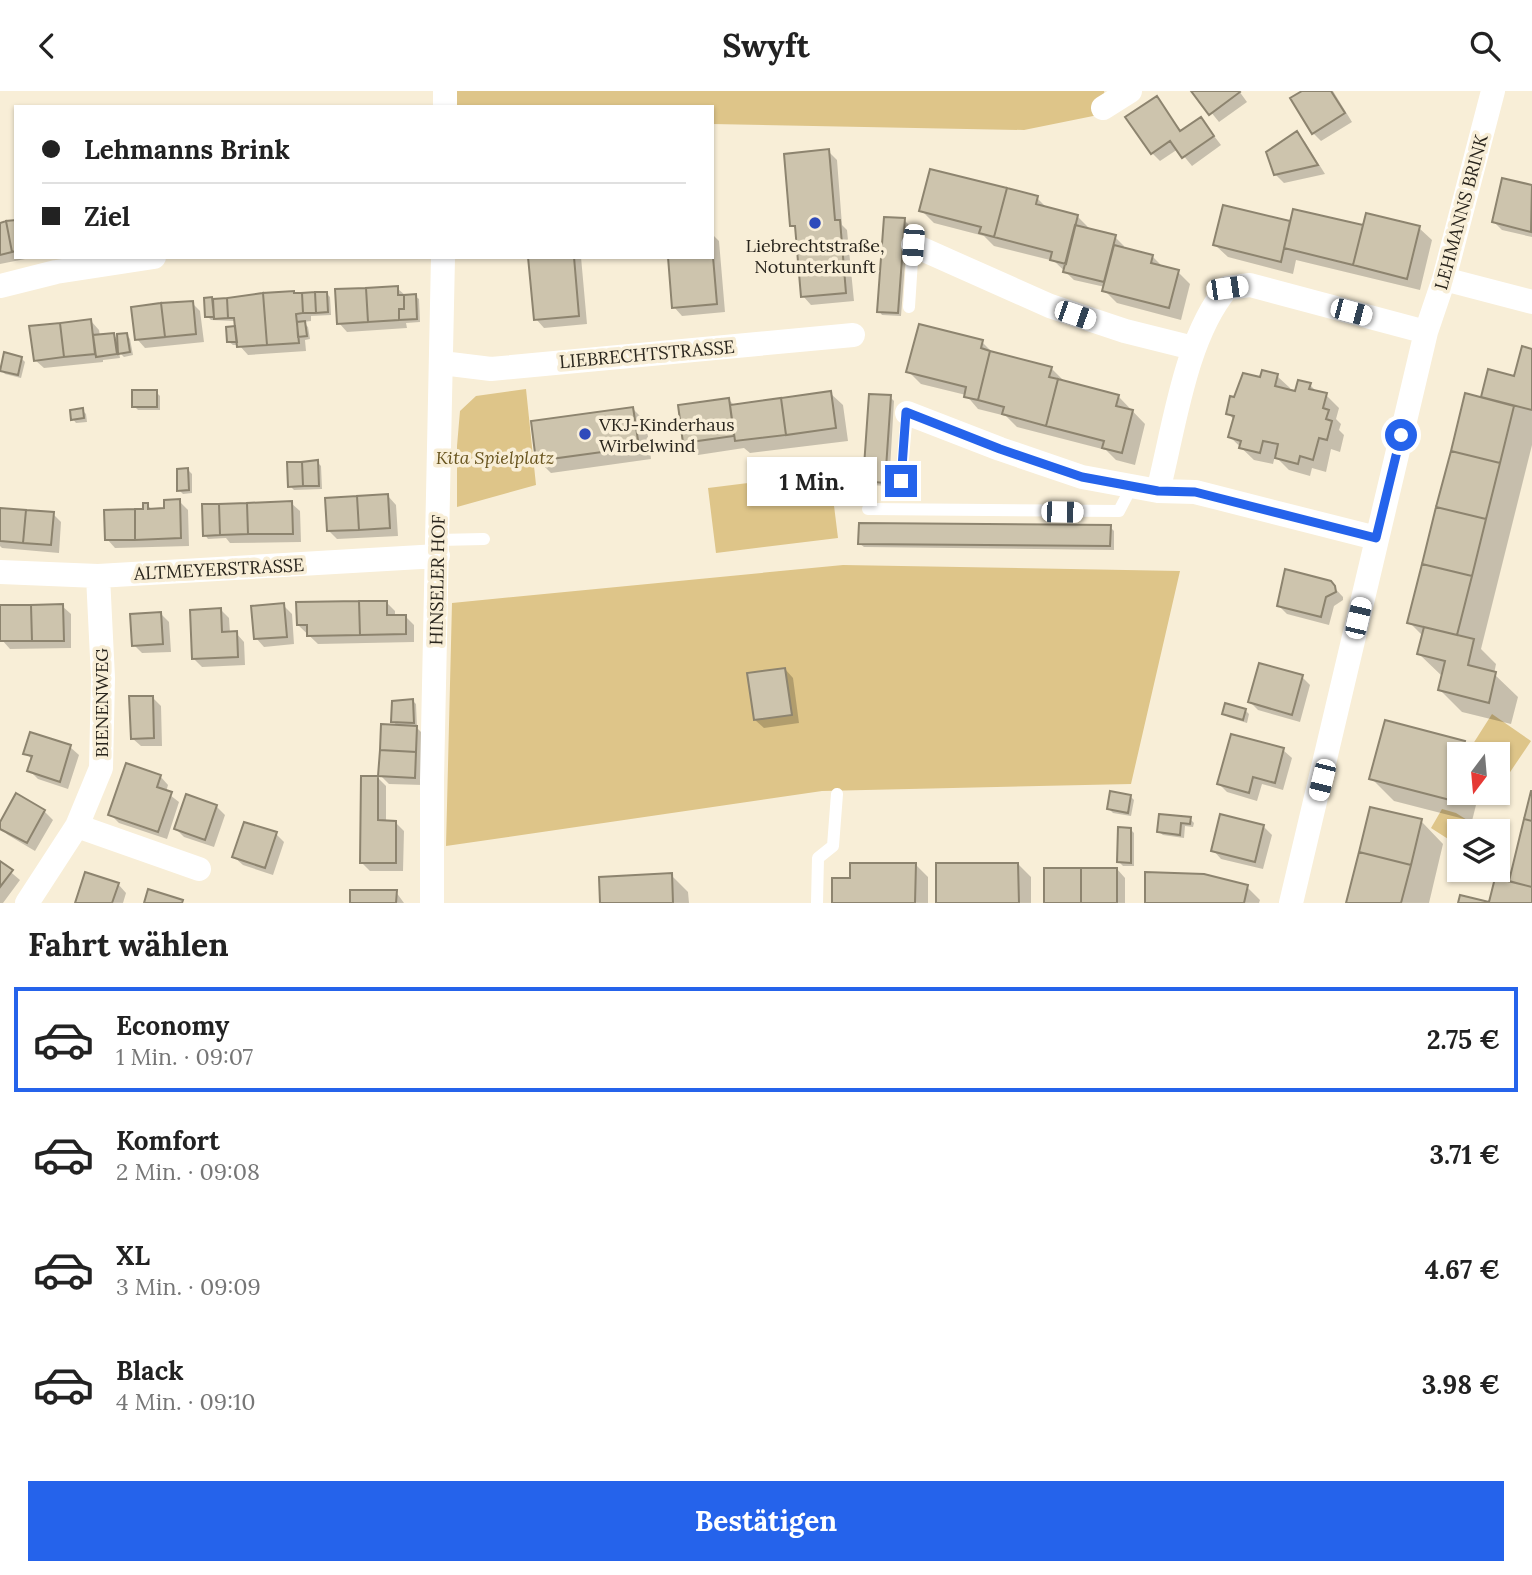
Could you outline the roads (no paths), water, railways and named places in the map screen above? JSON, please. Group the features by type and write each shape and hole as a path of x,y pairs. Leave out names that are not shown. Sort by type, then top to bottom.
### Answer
{"street":[{"path":"1104,108 1130,91"},
{"name":"LEHMANNS BRINK","path":"1290,903 1322,780 1376,538 1426,332 1444,279 1493,91"},
{"path":"913,245 1050,306 1125,331 1193,348"},
{"path":"0,286 55,272 141,259"},
{"name":"HINSELER HOF","path":"432,903 443,259"},
{"path":"1444,279 1532,302"},
{"path":"1158,491 1193,348 1213,305 1227,288 1250,285 1426,332"},
{"name":"LIEBRECHTSTRASSE","path":"442,363 491,369 853,335"},
{"path":"906,412 1000,449 1082,477 1158,491 1195,492 1376,538"},
{"name":"ALTMEYERSTRASSE","path":"0,572 98,576 438,548"},
{"name":"BIENENWEG","path":"27,903 77,825 101,768 103,678 98,576"},
{"path":"77,825 199,869"}],"lane":[{"path":"909,307 913,245"},
{"path":"901,481 906,412"},
{"path":"868,509 1119,511 1132,486"},
{"path":"438,548 484,539"},
{"path":"817,903 818,859 833,846 837,794"}],"place":[{"name":"Liebrechtstraße, Notunterkunft","path":"815,223"},
{"name":"VKJ-Kinderhaus Wirbelwind","path":"585,434"}],"park label":[{"name":"Kita Spielplatz","path":"495,457"}]}
